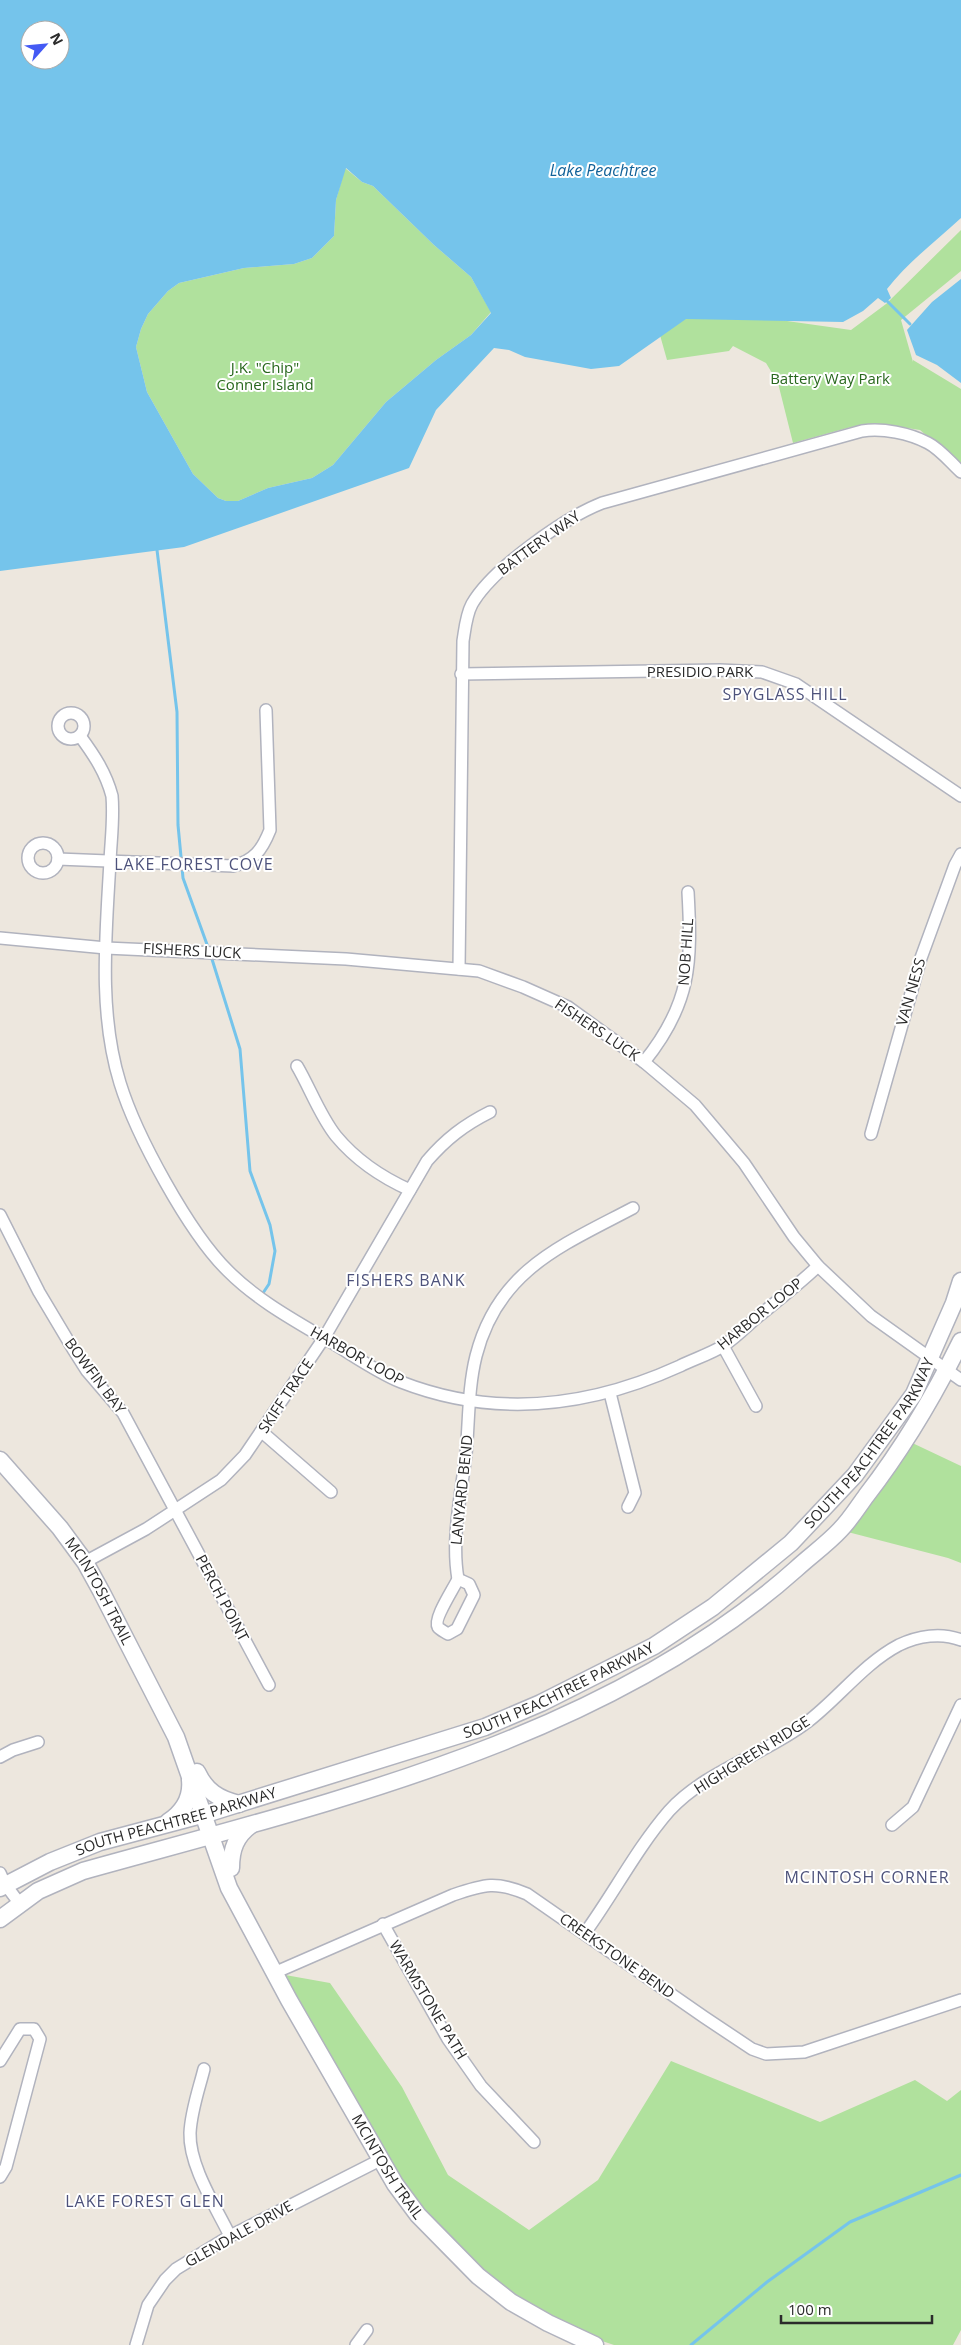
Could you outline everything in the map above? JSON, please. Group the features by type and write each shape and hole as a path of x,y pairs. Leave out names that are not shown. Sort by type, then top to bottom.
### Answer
{"main road":[{"name":"SOUTH PEACHTREE PARKWAY","path":"1,1882 100,1842 239,1804 485,1727 541,1703 654,1646 713,1607 791,1543 835,1498 877,1447 914,1394 961,1281"},
{"name":"SOUTH PEACHTREE PARKWAY","path":"0,1919 38,1891 82,1871 253,1823 384,1783 507,1742 625,1686 718,1632 775,1588 840,1530 894,1459 947,1371 961,1341"},
{"name":"MCINTOSH TRAIL","path":"0,1460 60,1528 85,1562 193,1772 226,1867 249,1924 274,1973 380,2160 418,2215 478,2276 511,2302 548,2323 595,2345"},
{"path":"193,1772 213,1794 226,1801 239,1804"},
{"path":"166,1824 178,1815 187,1803 193,1772"},
{"path":"185,1842 199,1847 226,1867 235,1842 242,1831 253,1823"}],"street":[{"name":"BATTERY WAY","path":"459,969 461,674 466,622 471,606 496,572 585,509 636,492 871,430 901,433 930,443 961,472"},
{"name":"PRESIDIO PARK","path":"461,674 720,670 755,671 778,676 796,684 862,727 961,796"},
{"path":"58,859 233,866 245,863 255,857 264,844 270,830 271,807 266,710"},
{"name":"HARBOR LOOP","path":"80,736 97,759 108,781 112,796 106,948 110,1040 128,1107 169,1186 198,1234 226,1270 266,1302 324,1338 400,1381 448,1396 515,1405 582,1400 610,1393 667,1372 723,1346 818,1266"},
{"name":"VAN NESS","path":"871,1134 920,958 955,865 961,854"},
{"name":"NOB HILL","path":"644,1062 663,1038 684,992 689,947 688,892"},
{"name":"FISHERS LUCK","path":"0,938 106,948 346,959 479,971 523,987 568,1007 644,1062 695,1105 724,1136 761,1186 794,1237 818,1266 872,1316 961,1380"},
{"path":"297,1066 336,1135 354,1155 370,1167 410,1190"},
{"name":"SKIFF TRACE","path":"85,1562 175,1510 221,1480 245,1455 324,1338 427,1162 444,1142 467,1123 490,1112"},
{"name":"LANYARD BEND","path":"458,1579 456,1545 470,1400 476,1358 486,1325 516,1280 548,1253 633,1208"},
{"name":"BOWFIN BAY","path":"0,1215 56,1321 87,1371 123,1413 175,1510"},
{"path":"723,1346 756,1406"},
{"path":"610,1393 634,1493 628,1507"},
{"path":"262,1432 331,1492"},
{"name":"PERCH POINT","path":"175,1510 269,1685"},
{"name":"HIGHGREEN RIDGE","path":"585,1933 651,1834 670,1810 692,1791 805,1724 871,1666 898,1646 922,1637 950,1636 961,1640"},
{"path":"892,1825 913,1807 961,1705"},
{"path":"0,1758 13,1750 38,1742"},
{"path":"1,1882 20,1904"},
{"name":"CREEKSTONE BEND","path":"274,1973 383,1924 454,1895 484,1884 498,1884 527,1894 704,2018 752,2049 766,2054 804,2052 961,2000"},
{"name":"WARMSTONE PATH","path":"383,1924 448,2039 481,2086 534,2142"},
{"path":"0,2061 20,2029 34,2029 40,2038 6,2167 0,2178"},
{"path":"204,2069 192,2117 190,2134 192,2149 195,2164 230,2236"},
{"name":"GLENDALE DRIVE","path":"136,2345 148,2305 165,2280 189,2260 230,2236 380,2160"},
{"path":"356,2345 366,2330"}],"green space":[{"name":"J.K. \"Chip\" Conner Island","path":"345,168 362,182 373,186 434,245 471,277 491,312 471,335 436,360 386,402 333,465 312,478 268,488 238,501 226,501 218,498 193,474 147,392 136,347 141,329 148,314 168,291 179,283 244,268 294,264 312,258 334,236 336,200"},
{"name":"Battery Way Park","path":"961,230 961,271 901,320 913,362 913,360 961,389 961,465 920,430 880,424 851,427 793,443 778,383 766,363 733,346 729,351 667,360 656,321 730,313 851,330 886,304"},
{"path":"906,1440 961,1466 961,1563 840,1530"},
{"path":"274,1973 330,1983 402,2087 448,2175 529,2230 598,2180 671,2061 820,2122 915,2080 947,2101 961,2090 961,2330 953,2345 614,2345 548,2323 418,2215"}],"water":[{"name":"Lake Peachtree","path":"0,0 961,0 961,218 895,279 887,289 891,298 885,303 878,298 863,311 843,322 686,319 619,366 591,369 525,357 509,350 494,348 436,410 409,468 184,547 0,571","holes":["346,168 362,182 373,186 434,245 471,277 491,313 471,335 436,360 386,402 333,465 312,478 268,488 238,501 226,501 218,498 193,474 147,392 136,347 141,329 148,314 168,291 179,283 244,268 294,264 312,258 334,236 336,200"]},
{"path":"961,279 961,383 937,365 916,355 907,330 932,302"}],"waterway":[{"path":"887,301 910,324"},
{"path":"157,550 177,712 178,825 183,878 209,950"},
{"path":"211,956 240,1049 250,1171 270,1225 275,1251 269,1284 261,1296"},
{"path":"691,2345 767,2282 850,2222 961,2175"}],"district":[{"name":"SPYGLASS HILL","path":"785,694"},
{"name":"LAKE FOREST COVE","path":"194,864"},
{"name":"FISHERS BANK","path":"406,1280"},
{"name":"MCINTOSH CORNER","path":"867,1877"},
{"name":"LAKE FOREST GLEN","path":"145,2201"}]}
